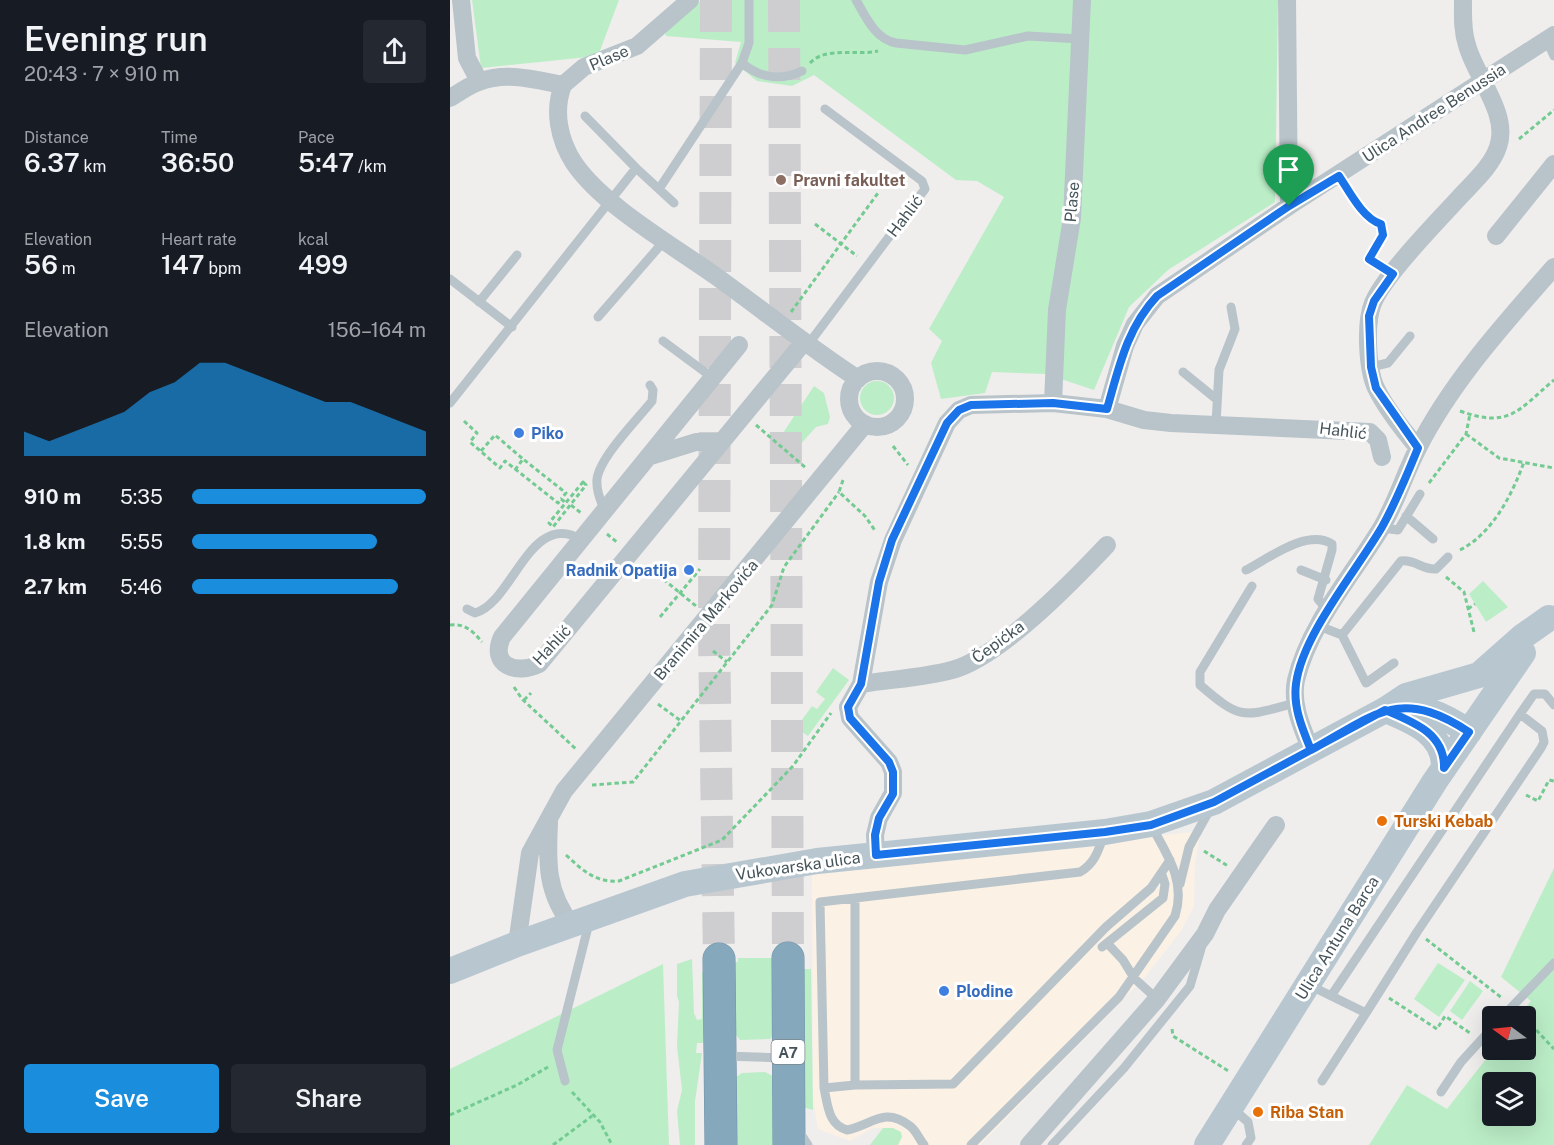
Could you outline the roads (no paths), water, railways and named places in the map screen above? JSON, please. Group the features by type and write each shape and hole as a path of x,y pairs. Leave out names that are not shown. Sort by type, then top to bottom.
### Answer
{"highway":[{"name":"A7","path":"788,958 789,1133"},
{"path":"719,959 721,1145"}],"main road":[{"name":"Vukovarska ulica","path":"450,971 517,944 685,884 817,861 1105,832 1151,825 1214,802 1385,710 1406,696 1479,675 1493,666 1522,637 1552,616"},
{"name":"Vukovarska ulica","path":"1385,710 1426,709 1443,715 1469,732 1552,616"},
{"path":"1432,688 1456,700 1464,712 1469,732"},
{"path":"1385,710 1413,723 1438,742 1444,754 1444,768"},
{"name":"Ulica Antuna Barca","path":"1207,1145 1230,1106 1320,991 1444,768 1469,732"}],"street":[{"path":"461,0 467,58 479,81"},
{"name":"Plase","path":"563,85 584,67 637,46 690,0"},
{"name":"Plase","path":"1053,403 1057,310 1072,218 1082,0"},
{"path":"1287,0 1289,206"},
{"path":"1418,448 1376,388 1371,367 1369,316 1374,301 1393,274 1492,160 1498,147 1501,134 1496,112 1467,46 1463,26 1463,0"},
{"name":"Ulica Andree Benussia","path":"1107,409 1125,346 1145,309 1157,296 1289,206 1339,176 1482,80 1552,44"},
{"path":"450,98 479,81 523,77 563,85 557,107 563,142 584,176 612,201 746,297 805,345 858,379"},
{"path":"1496,236 1554,164"},
{"path":"1311,750 1295,703 1296,682 1300,666 1324,618 1382,528 1418,448 1450,395 1498,332 1554,267"},
{"name":"Hahlić","path":"740,345 603,520 582,540 502,637 499,653 502,661 509,667 527,670 539,664 721,442 805,345"},
{"path":"874,371 883,372 898,381 904,398 904,407 893,422 876,427 865,424 857,418 849,403 852,386 858,379 874,371"},
{"name":"Hahlić","path":"861,684 879,582 892,540 947,423 959,410 971,405 1053,403 1107,409 1144,420 1370,432 1378,440 1382,457"},
{"name":"Branimira Markovića","path":"517,944 530,853 564,791 865,424"},
{"path":"651,456 696,442 721,442"},
{"name":"Čepićka","path":"861,684 952,670 971,663 1016,632 1069,584 1107,545"},
{"path":"861,684 848,707 848,713 889,762 894,782 890,799 879,818 875,835 876,855"},
{"name":"Branimira Markovića","path":"550,817 547,864 549,882 561,912 581,922"},
{"path":"1029,1145 1157,999 1205,934 1276,825"}],"lane":[{"path":"660,189 742,63 748,44 749,0"},
{"path":"856,0 873,27 890,42 964,50 1028,36 1080,39"},
{"path":"742,63 764,77 790,77 802,71"},
{"name":"Hahlić","path":"805,345 925,189 922,181 825,109"},
{"path":"585,116 674,203"},
{"path":"450,403 636,168"},
{"path":"598,317 665,240"},
{"path":"479,302 517,255"},
{"path":"450,279 512,327"},
{"path":"1216,424 1215,398 1219,370 1235,328 1231,307"},
{"path":"1371,367 1388,363 1410,336"},
{"path":"663,340 713,378"},
{"path":"1183,372 1215,398"},
{"path":"603,520 597,480 601,466 652,401 653,390 650,385"},
{"path":"1382,528 1398,530 1420,494"},
{"path":"1406,516 1433,539"},
{"path":"467,609 475,613 490,604 544,539 570,534 582,540"},
{"path":"1246,570 1299,542 1325,540 1332,544 1326,580 1318,599 1324,618 1342,635 1366,683 1394,663"},
{"path":"1342,635 1401,561 1411,559 1429,569 1436,569 1448,556"},
{"path":"1301,570 1326,580"},
{"path":"1252,586 1200,672 1200,685 1226,708 1239,713 1295,703"},
{"path":"1366,1013 1320,991 1534,693 1545,694 1554,705"},
{"path":"1322,1081 1417,932 1541,748 1544,742 1542,731 1520,714"},
{"path":"1179,886 1189,847 1214,802"},
{"path":"971,1145 994,1125 1134,978 1175,916 1180,902 1179,886 1170,860 1151,825"},
{"path":"924,1145 912,1126 895,1118 874,1118 857,1128 847,1130 837,1126 831,1118 824,1088 820,902 1080,872 1095,859 1105,832"},
{"path":"824,1088 855,1085 953,1084 1106,927 1151,888 1162,875 1170,860"},
{"path":"1157,999 1134,978 1124,960 1105,945 1163,898 1165,885 1162,875"},
{"path":"855,898 855,1085"},
{"path":"565,1081 558,1050 581,922"},
{"path":"1052,1145 1124,1068 1190,986 1205,934"},
{"path":"1513,1006 1554,963"},
{"path":"1441,1092 1461,1062 1482,1039"},
{"path":"721,1056 788,1058"},
{"path":"1230,1106 1248,1122 1251,1138 1246,1145"},
{"path":"789,1133 805,1137 808,1145"}],"tunnel":[{"path":"716,0 714,634 719,959"},
{"path":"784,0 788,958"}],"place":[{"name":"Pravni fakultet","path":"781,180"},
{"name":"Piko","path":"519,433"},
{"name":"Radnik Opatija","path":"689,570"},
{"name":"Turski Kebab","path":"1382,821"},
{"name":"Plodine","path":"944,991"},
{"name":"Riba Stan","path":"1258,1112"}]}
